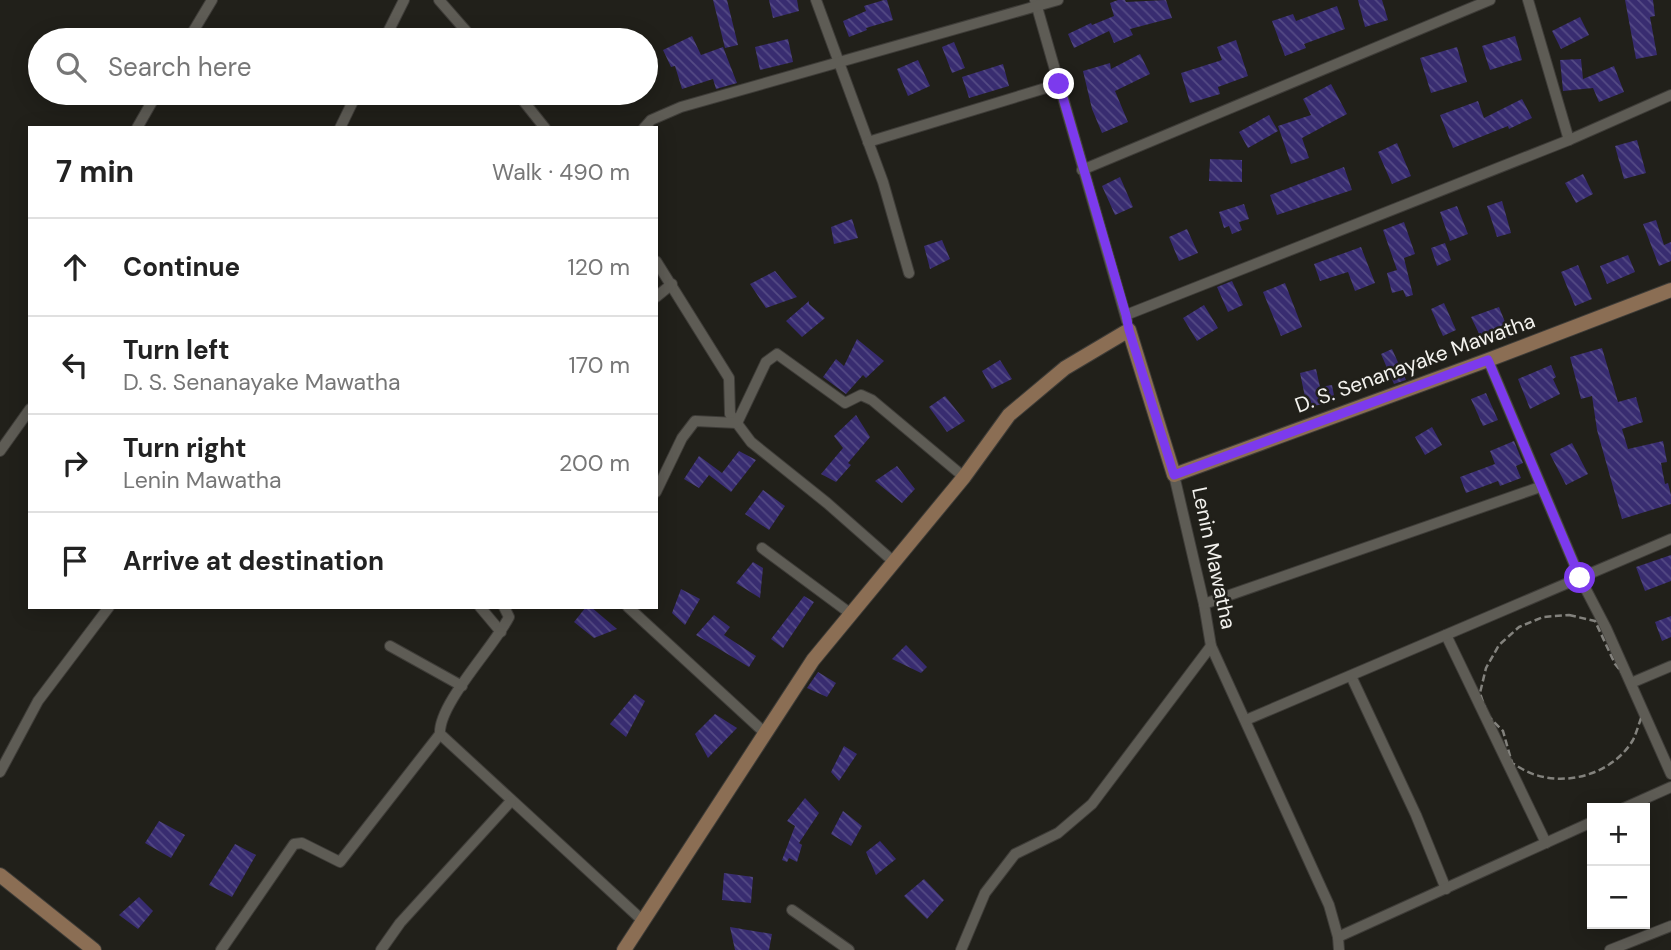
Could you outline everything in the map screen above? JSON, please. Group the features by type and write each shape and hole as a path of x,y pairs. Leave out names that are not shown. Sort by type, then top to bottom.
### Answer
{"street":[{"path":"195,28 212,0"},
{"path":"390,28 404,0"},
{"path":"439,0 464,28"},
{"path":"816,0 883,182 909,273"},
{"path":"646,126 652,120 681,107 839,63 1036,3 1058,0"},
{"path":"1082,170 1490,0"},
{"path":"1528,0 1569,140"},
{"name":"Lenin Mawatha","path":"1036,3 1082,170 1174,475 1211,646 1329,905 1339,950"},
{"path":"868,142 1059,84"},
{"path":"1126,315 1569,140 1671,95"},
{"path":"138,126 151,105"},
{"path":"341,126 351,105"},
{"path":"527,105 543,126"},
{"path":"658,264 729,378 730,414 751,442 827,503 894,562"},
{"path":"658,295 672,284"},
{"name":"D. S. Senanayake Mawatha","path":"1174,475 1671,290"},
{"path":"624,950 813,660 964,477 1009,415 1065,368 1129,330"},
{"path":"737,423 766,362 777,354 845,403 861,395 872,400 964,477"},
{"path":"1488,360 1580,578 1606,628 1671,774"},
{"path":"0,451 28,412"},
{"path":"658,488 682,438 695,421 737,423"},
{"path":"1204,604 1540,487"},
{"path":"1246,720 1671,540"},
{"path":"762,548 851,614"},
{"path":"0,772 38,701 107,609"},
{"path":"482,609 501,632"},
{"path":"221,950 294,844 302,844 340,862 440,734 440,724 462,685 509,617 505,609"},
{"path":"630,609 765,733"},
{"path":"1446,635 1546,843"},
{"path":"390,646 462,685"},
{"path":"961,950 985,894 1014,854 1058,832 1092,804 1211,646"},
{"path":"1631,683 1671,666"},
{"path":"1350,676 1416,815 1446,889"},
{"path":"440,734 642,920"},
{"path":"1635,803 1671,787"},
{"path":"381,950 400,923 511,801"},
{"path":"1338,937 1587,824"},
{"path":"0,875 94,950"},
{"path":"792,910 849,950"},
{"path":"1611,950 1671,926"}],"path":[{"path":"1569,615 1595,621 1615,664 1631,683 1643,714 1632,741 1614,762 1588,775 1561,780 1535,775 1512,763 1503,731 1487,715 1480,694 1486,668 1499,645 1518,627 1543,617 1569,615"}],"building":[{"path":"713,0 727,0 738,45 725,48"},
{"path":"769,0 797,0 799,11 773,18"},
{"path":"887,0 893,20 866,28 867,30 849,37 843,21 866,11 864,6"},
{"path":"1118,0 1166,0 1172,18 1130,29 1133,35 1114,43 1109,31 1074,48 1068,34 1114,16 1110,3"},
{"path":"1358,0 1382,0 1388,20 1365,27"},
{"path":"1625,0 1653,0 1655,16 1650,17 1657,55 1636,59"},
{"path":"1337,6 1345,29 1304,44 1306,48 1285,56 1272,21 1293,14 1296,21"},
{"path":"1580,17 1589,35 1561,49 1552,31"},
{"path":"692,36 701,55 723,47 737,83 716,89 713,79 682,89 675,66 671,67 663,50"},
{"path":"1515,36 1522,60 1490,70 1482,46"},
{"path":"788,39 793,62 760,70 755,47"},
{"path":"1236,40 1248,76 1218,87 1220,94 1190,103 1181,73 1222,60 1217,47"},
{"path":"954,42 965,68 952,73 942,47"},
{"path":"1457,47 1467,82 1431,93 1420,58"},
{"path":"1140,54 1150,74 1115,91 1128,122 1102,133 1092,109 1083,71 1110,63 1111,69"},
{"path":"1581,59 1583,79 1614,66 1624,92 1599,102 1593,88 1563,91 1560,60"},
{"path":"918,60 930,86 908,96 897,69"},
{"path":"1003,64 1009,86 969,98 962,77"},
{"path":"1331,84 1347,114 1302,138 1309,158 1291,164 1278,126 1311,115 1303,99"},
{"path":"1522,99 1532,118 1509,129 1508,126 1453,148 1440,115 1478,101 1484,118"},
{"path":"1269,115 1278,131 1248,148 1239,132"},
{"path":"1637,140 1646,173 1624,179 1615,146"},
{"path":"1397,143 1411,176 1392,184 1378,152"},
{"path":"1210,159 1242,160 1242,182 1209,181"},
{"path":"1344,167 1352,190 1277,215 1270,195"},
{"path":"1583,174 1593,194 1576,203 1565,183"},
{"path":"1120,177 1133,207 1115,215 1102,186"},
{"path":"1502,201 1511,233 1497,237 1487,206"},
{"path":"1244,204 1249,219 1239,222 1242,230 1232,234 1229,226 1224,228 1219,212"},
{"path":"1457,206 1468,234 1450,241 1440,212"},
{"path":"852,219 858,238 834,244 831,227"},
{"path":"1656,220 1664,245 1671,242 1671,261 1659,266 1643,224"},
{"path":"1404,222 1415,254 1404,258 1413,295 1406,297 1403,290 1392,293 1387,273 1397,270 1383,230"},
{"path":"1187,229 1198,253 1179,261 1169,237"},
{"path":"942,240 950,259 930,269 924,246"},
{"path":"1445,243 1451,260 1437,266 1431,248"},
{"path":"1361,247 1375,283 1355,291 1348,272 1320,281 1314,264"},
{"path":"1628,255 1635,272 1607,284 1600,266"},
{"path":"1578,265 1592,299 1575,306 1561,272"},
{"path":"775,271 797,297 766,308 750,284"},
{"path":"1232,281 1243,305 1228,312 1217,287"},
{"path":"1285,283 1302,327 1281,336 1263,292"},
{"path":"809,301 825,318 802,337 786,321"},
{"path":"1444,303 1456,330 1443,336 1431,309"},
{"path":"1204,305 1218,328 1197,341 1183,318"},
{"path":"1499,307 1511,337 1500,341 1497,333 1482,340 1471,317"},
{"path":"857,339 884,361 866,378 863,375 846,394 823,377 836,359 844,366"},
{"path":"1602,348 1618,402 1636,397 1643,422 1622,429 1628,449 1663,441 1667,462 1661,463 1665,484 1668,483 1671,495 1671,504 1622,519 1597,430 1592,396 1581,399 1570,357"},
{"path":"1392,349 1406,380 1394,384 1381,354"},
{"path":"1000,360 1012,379 992,389 982,371"},
{"path":"1551,365 1556,377 1553,379 1560,394 1530,409 1518,379"},
{"path":"1316,369 1320,387 1332,385 1335,401 1310,407 1300,373"},
{"path":"1486,393 1498,420 1483,426 1471,399"},
{"path":"945,396 965,421 947,432 929,407"},
{"path":"856,415 870,437 836,482 821,474 843,448 834,436"},
{"path":"1432,427 1442,445 1425,455 1415,437"},
{"path":"1514,441 1523,463 1516,466 1521,478 1500,486 1498,481 1466,493 1460,477 1495,464 1490,451"},
{"path":"1572,443 1588,474 1566,485 1550,454"},
{"path":"739,451 756,460 731,492 709,475 699,488 684,479 699,456 722,473"},
{"path":"897,466 915,489 902,503 875,481"},
{"path":"763,490 785,506 769,530 745,514"},
{"path":"1671,555 1671,581 1645,591 1636,567"},
{"path":"753,562 763,568 760,598 736,583"},
{"path":"681,589 700,599 685,625 672,613"},
{"path":"804,596 814,602 783,648 771,639"},
{"path":"584,609 593,609 617,629 594,638 574,622"},
{"path":"714,615 730,627 724,635 756,656 749,667 696,635"},
{"path":"1671,616 1671,637 1662,641 1655,622"},
{"path":"906,645 927,667 921,673 892,659"},
{"path":"818,672 836,683 827,697 807,688"},
{"path":"635,694 645,701 626,737 610,724"},
{"path":"715,714 737,728 708,758 695,734"},
{"path":"844,746 857,754 839,781 831,772"},
{"path":"805,798 819,813 799,843 802,845 797,862 789,858 787,862 782,860 795,826 787,821"},
{"path":"843,811 862,826 851,846 831,834"},
{"path":"159,821 185,835 171,858 145,843"},
{"path":"880,841 896,859 876,875 866,852"},
{"path":"235,844 256,855 232,897 209,885"},
{"path":"724,873 753,877 751,903 722,900"},
{"path":"924,879 944,900 927,919 904,896"},
{"path":"139,897 153,911 138,929 119,915"},
{"path":"730,927 772,934 769,950 735,950"}],"route":[{"path":"1059,84 1129,330 1174,475 1488,360 1580,578"}]}
